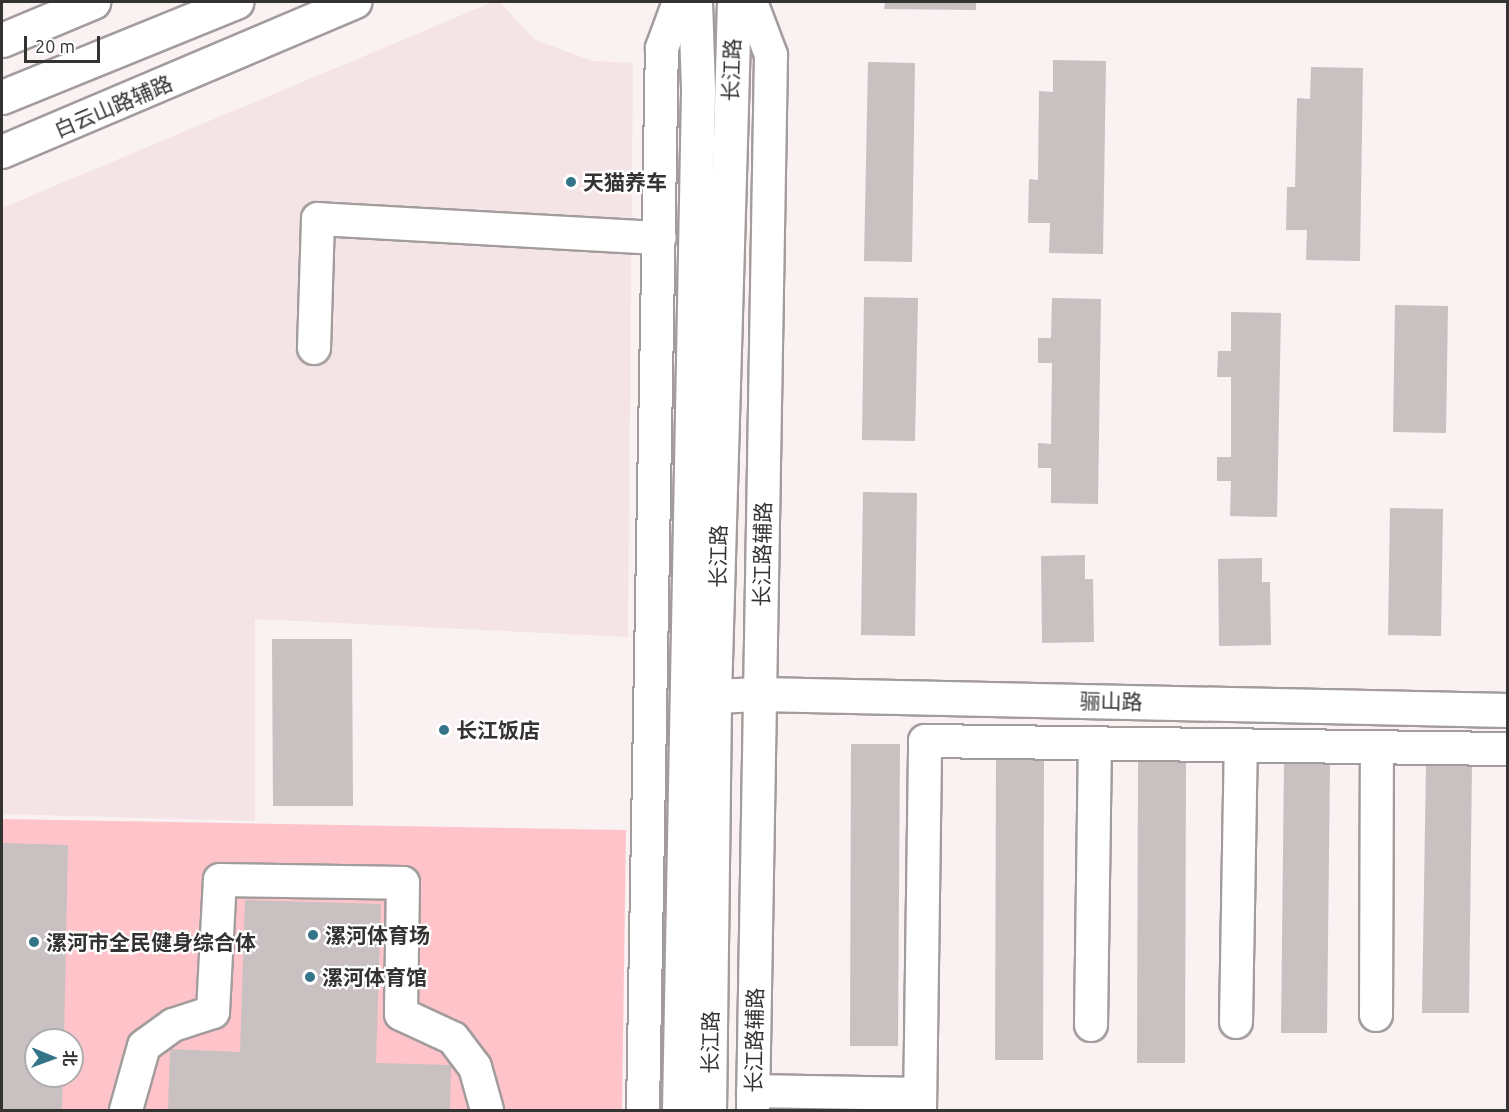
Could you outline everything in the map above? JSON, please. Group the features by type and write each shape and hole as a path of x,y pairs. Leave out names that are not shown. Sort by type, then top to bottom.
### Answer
{"main road":[{"path":"2,40 93,2"},
{"path":"2,97 236,2"},
{"name":"长江路","path":"709,1110 714,696 730,46 748,2"},
{"name":"长江路","path":"680,1110 696,43 681,3"},
{"name":"骊山路","path":"714,696 760,694 1508,710"}],"street":[{"name":"白云山路辅路","path":"2,153 356,2"},
{"name":"长江路辅路","path":"748,2 771,55 753,1101"},
{"path":"643,1110 662,48 681,3"},
{"path":"314,348 318,219 659,238"},
{"path":"753,1101 920,1102 925,741 1508,749"},
{"path":"1091,1025 1095,743"},
{"path":"1236,1022 1241,746"},
{"path":"1376,1015 1377,747"},
{"path":"126,1110 144,1046 173,1025 213,1012 220,880 403,883 401,1014 453,1038 475,1067 487,1110"}],"shaded area":[{"path":"493,2 500,2 535,40 593,61 633,63 628,637 255,619 255,821 2,814 2,208"},
{"name":"漯河体育场","path":"2,819 626,830 622,1110 2,1110"}],"building":[{"path":"885,2 976,2 976,10 884,9"},
{"path":"1053,60 1106,61 1103,254 1049,253 1050,223 1028,223 1029,179 1038,180 1039,91 1053,92"},
{"path":"868,62 915,63 912,262 864,261"},
{"path":"1311,67 1363,68 1360,261 1306,260 1307,230 1286,230 1287,187 1295,187 1297,98 1310,99"},
{"path":"864,297 918,298 915,441 862,440"},
{"path":"1052,298 1101,299 1098,504 1051,503 1051,468 1038,468 1038,443 1051,444 1052,363 1038,363 1038,338 1051,338"},
{"path":"1395,305 1448,306 1446,433 1393,432"},
{"path":"1231,312 1281,313 1277,517 1230,516 1231,481 1217,481 1217,457 1231,457 1231,377 1217,377 1218,351 1231,351"},
{"path":"863,492 917,493 915,636 861,635"},
{"path":"1390,508 1443,509 1441,636 1388,635"},
{"path":"1085,555 1085,579 1093,579 1094,642 1042,643 1041,556"},
{"path":"1262,558 1262,582 1270,582 1271,645 1219,646 1218,559"},
{"path":"272,639 352,639 353,806 273,806"},
{"path":"851,744 900,744 898,1046 850,1046"},
{"path":"996,759 1044,759 1043,1060 995,1060"},
{"path":"1138,761 1186,762 1185,1063 1137,1063"},
{"path":"1284,761 1330,762 1327,1033 1281,1033"},
{"path":"1426,763 1472,763 1469,1013 1422,1013"},
{"name":"漯河市全民健身综合体","path":"2,843 68,845 64,1028 24,1028 24,1088 63,1088 62,1110 2,1110"},
{"name":"漯河体育馆","path":"245,900 381,904 376,1063 451,1065 450,1110 168,1110 170,1049 240,1052"}],"place":[{"name":"天猫养车","path":"571,182"},
{"name":"长江饭店","path":"444,730"},
{"name":"漯河体育场","path":"313,935"},
{"name":"漯河市全民健身综合体","path":"34,942"},
{"name":"漯河体育馆","path":"310,977"}]}
